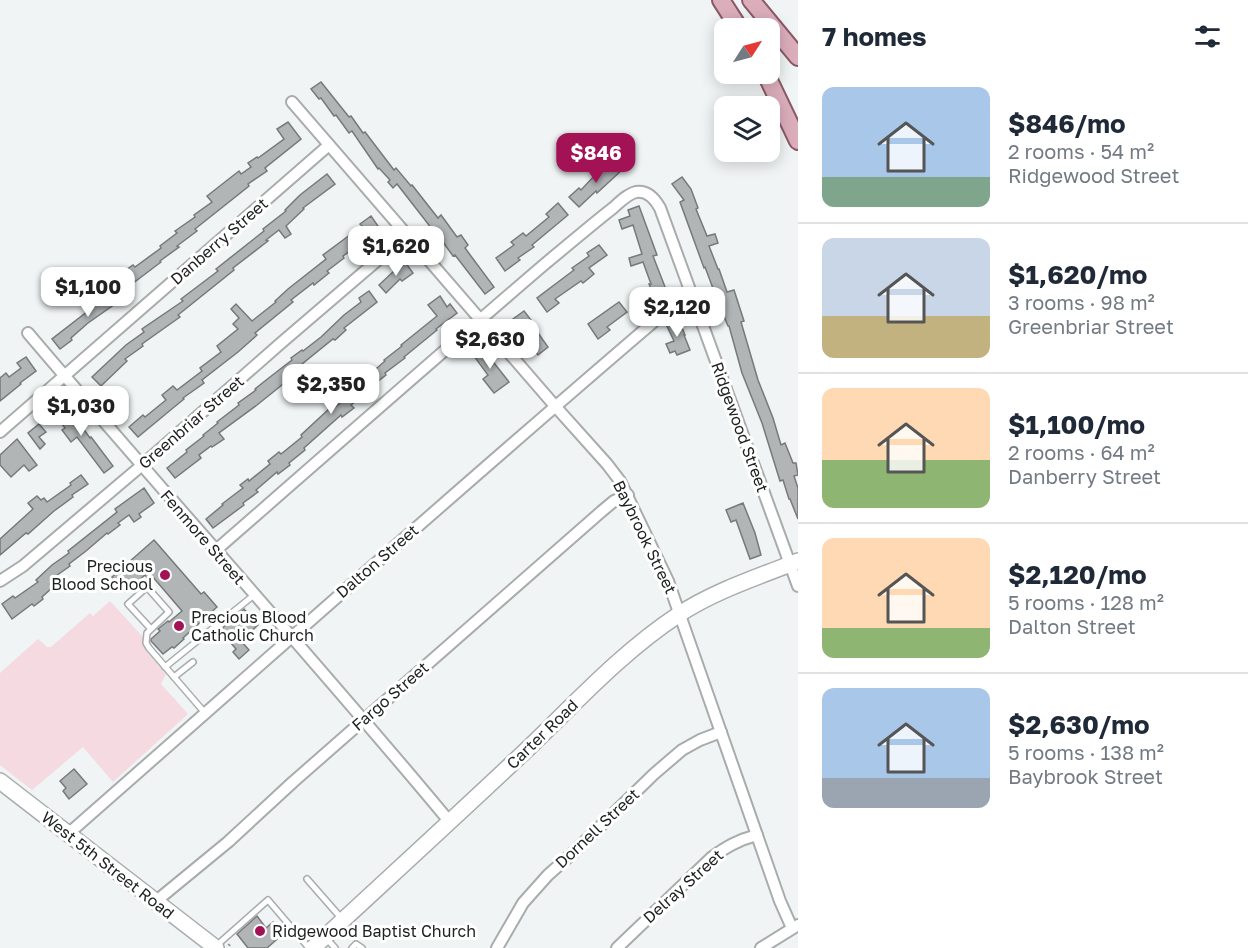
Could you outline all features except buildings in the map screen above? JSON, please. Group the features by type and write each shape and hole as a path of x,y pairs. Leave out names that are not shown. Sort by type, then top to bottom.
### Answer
{"main road":[{"path":"721,0 733,18"},
{"path":"750,0 798,57"},
{"path":"771,84 796,131"},
{"name":"Carter Road","path":"311,948 330,942 343,921 603,675 653,632 680,613 721,591 794,563"},
{"name":"West 5th Street Road","path":"0,781 215,947"}],"street":[{"name":"Baybrook Street","path":"292,102 608,464 620,481 668,581 780,901 795,926"},
{"name":"Danberry Street","path":"0,432 329,145"},
{"name":"Ridgewood Street","path":"215,551 598,220 623,200 636,192 643,192 650,195 660,208 794,563 798,586"},
{"name":"Greenbriar Street","path":"0,581 23,566 141,466 281,342 407,235"},
{"name":"Dalton Street","path":"68,834 555,406 657,319 671,309 694,299"},
{"name":"Fenmore Street","path":"28,333 449,821"},
{"name":"Fargo Street","path":"155,902 228,842 363,720 602,511 614,501 628,495"},
{"name":"Dornell Street","path":"496,948 524,903 548,874 682,750 721,732"},
{"name":"Delray Street","path":"616,948 711,858 742,839 757,835"},
{"path":"761,948 795,926"}],"lane":[{"path":"151,629 128,604 147,587 170,612 147,633 146,643 204,713"},
{"path":"165,667 254,595"},
{"path":"174,677 191,663 182,654"},
{"path":"307,879 343,921"},
{"path":"215,947 268,900 311,948"},
{"path":"352,948 356,944 362,948"}],"shaded area":[{"path":"110,601 142,636 147,652 166,674 161,684 188,714 113,782 83,747 32,790 0,765 0,673 38,639 47,647 51,647 90,613 93,616"}],"place":[{"name":"Precious Blood School","path":"165,575"},
{"name":"Precious Blood Catholic Church","path":"179,626"},
{"name":"Ridgewood Baptist Church","path":"260,931"}]}
